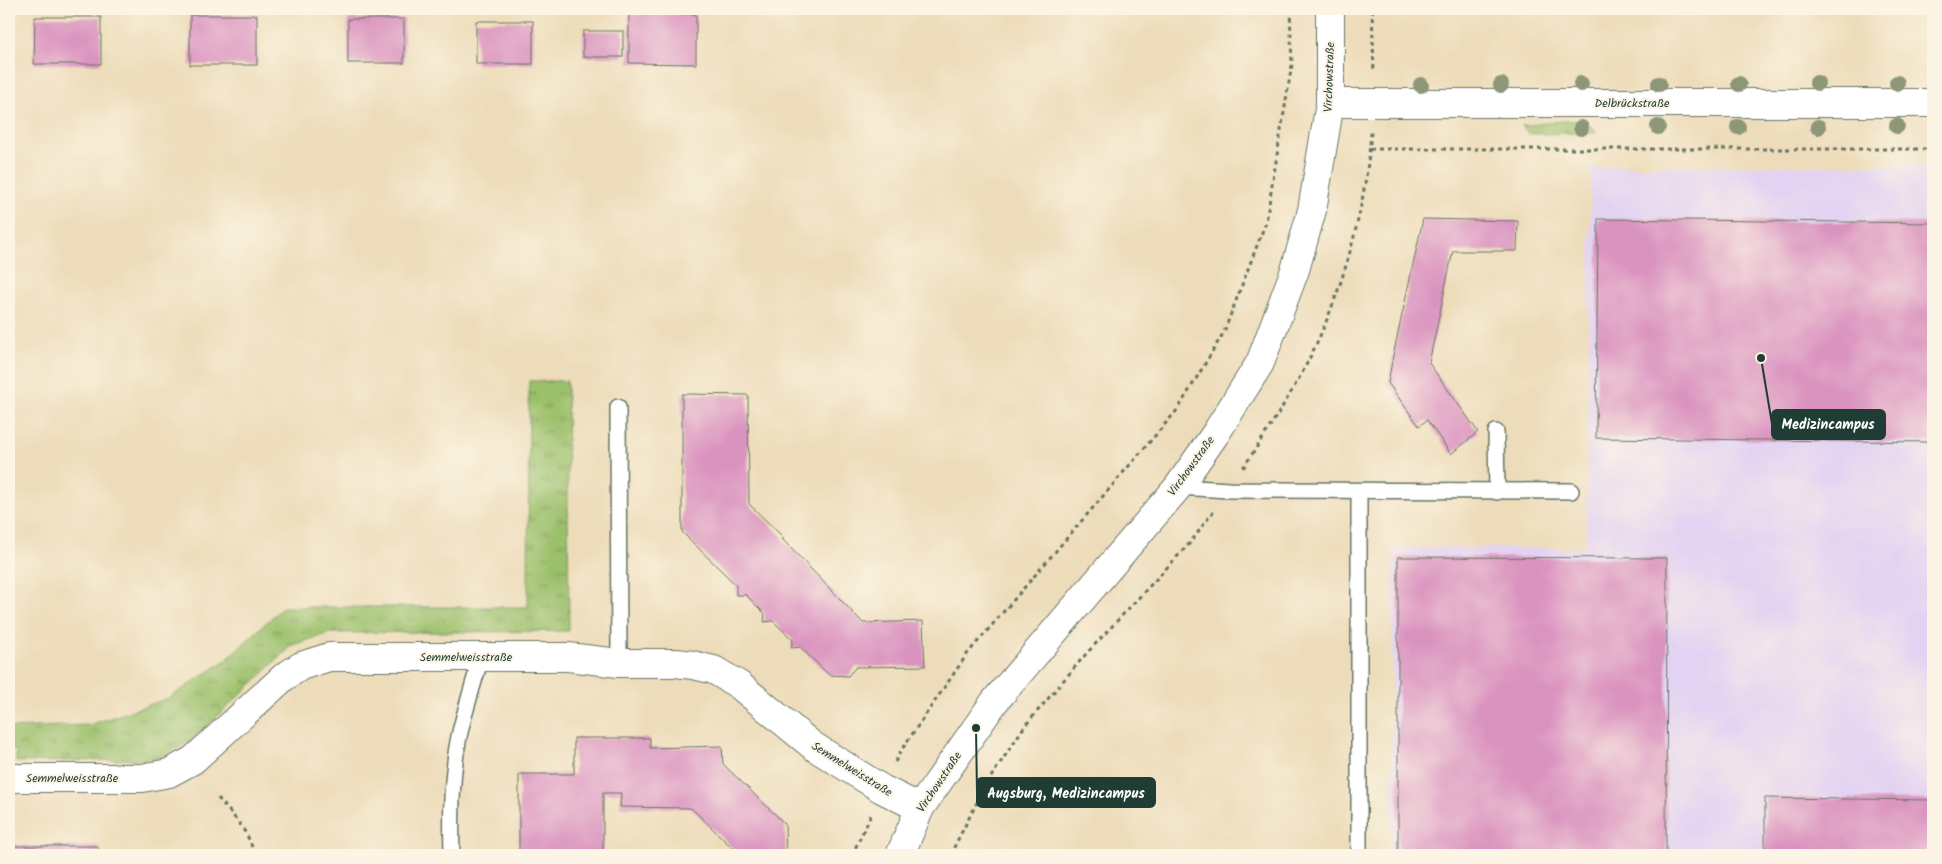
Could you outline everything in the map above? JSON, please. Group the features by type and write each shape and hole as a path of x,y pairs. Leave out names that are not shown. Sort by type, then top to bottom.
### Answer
{"street":[{"name":"Virchowstraße","path":"900,855 920,808 995,701 1178,487 1216,433 1260,363 1295,270 1312,210 1330,103 1330,9"},
{"name":"Delbrückstraße","path":"1330,103 1933,103"},
{"name":"Semmelweisstraße","path":"9,778 142,778 170,773 194,760 290,674 301,666 329,657 568,657 620,662 676,663 714,670 739,686 813,746 882,789 920,808"}],"lane":[{"path":"618,407 620,662"},
{"path":"1496,432 1497,492"},
{"path":"1178,487 1228,490 1572,491"},
{"path":"1359,491 1359,855"},
{"path":"452,855 451,816 456,760 460,733 481,657"}],"path":[{"path":"852,855 900,752 968,653 1178,409 1224,332 1266,222 1292,64 1290,9"},
{"path":"1370,149 1933,149"},
{"path":"218,798 244,830 254,855"}],"shaded area":[{"path":"1933,165 1933,855 1391,855 1393,548 1586,548 1591,167"}],"green space":[{"path":"1586,120 1596,133 1532,134 1528,133 1522,126 1562,121"},
{"path":"529,381 567,381 569,631 330,633 293,645 192,740 158,759 16,762 16,750 9,750 9,728 89,725 169,698 226,660 283,607 528,607"}],"building":[{"path":"629,14 696,14 696,64 629,63"},
{"path":"190,15 257,15 257,65 190,65"},
{"path":"35,17 101,17 101,64 34,64"},
{"path":"348,19 404,19 404,63 348,63"},
{"path":"476,21 533,21 533,64 476,64"},
{"path":"583,31 623,31 623,57 583,57"},
{"path":"1423,219 1518,221 1517,251 1453,251 1429,363 1478,432 1451,454 1427,420 1419,426 1388,383"},
{"path":"1598,219 1933,223 1933,442 1596,438"},
{"path":"682,394 748,395 749,504 784,538 782,539 863,623 923,621 925,666 856,667 848,676 829,675 800,647 791,648 793,640 773,621 764,622 765,614 746,595 736,595 736,585 682,532"},
{"path":"1398,557 1667,558 1666,855 1398,855"},
{"path":"574,738 650,738 650,748 722,746 723,764 785,824 786,855 740,855 691,808 620,807 621,793 603,793 603,855 519,855 519,774 574,774"},
{"path":"1765,798 1933,800 1933,855 1765,855"},
{"path":"9,846 98,846 98,855 9,855"}],"place":[{"name":"Medizincampus","path":"1761,358"},
{"name":"Augsburg, Medizincampus","path":"976,728"}]}
